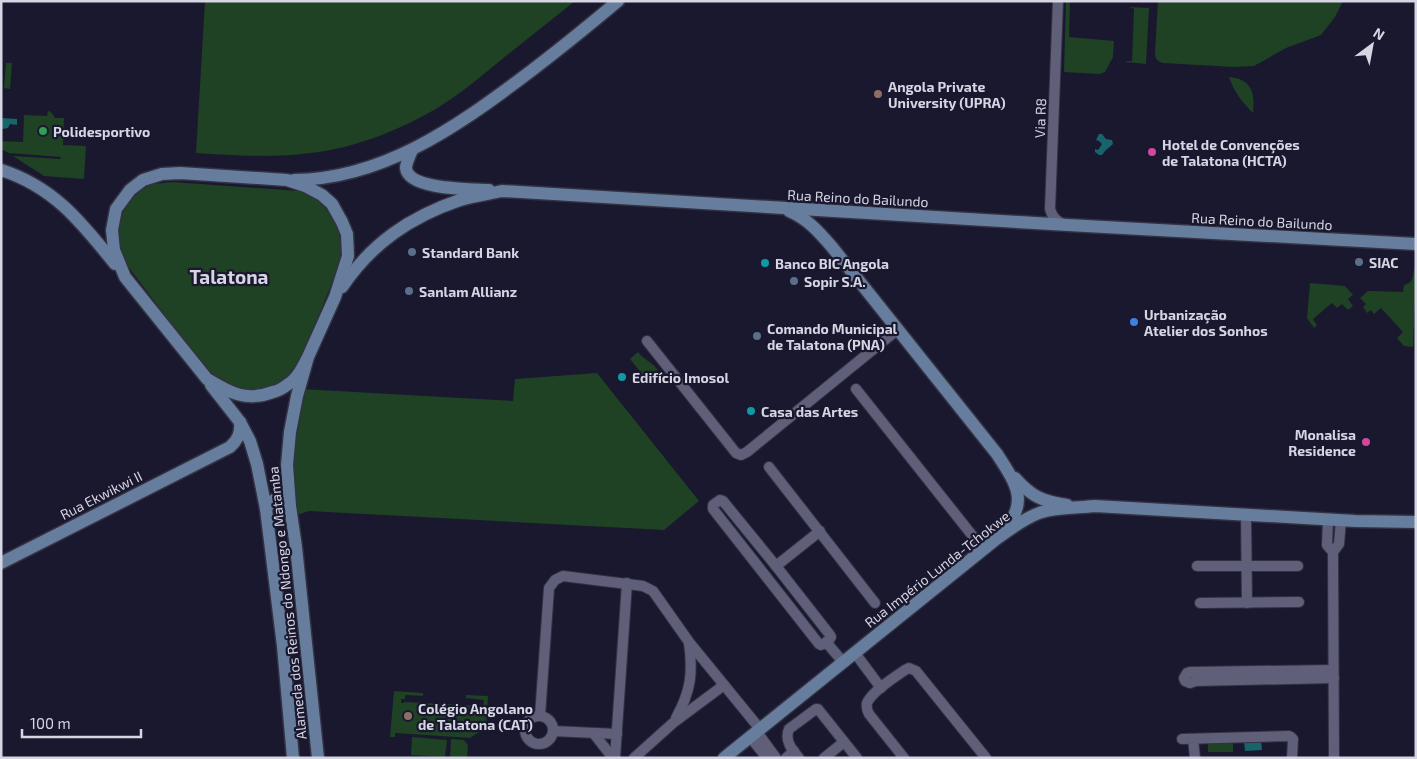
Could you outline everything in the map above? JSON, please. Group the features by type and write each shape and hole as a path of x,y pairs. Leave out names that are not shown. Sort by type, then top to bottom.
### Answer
{"main road":[{"path":"125,277 114,250 112,230 116,209 130,190 144,180 162,174 180,172 309,180 362,170 387,161 447,131 482,108 575,37 618,1"},
{"path":"412,150 406,166 407,173 413,179 432,186 502,191"},
{"name":"Alameda dos Reinos do Ndongo e Matamba","path":"1,170 30,182 51,196 67,209 93,236 240,422 250,441 257,464 266,509 283,646 293,758"},
{"path":"207,379 243,396 257,397 287,386 294,379 308,357 335,297 348,256 347,234 332,204 305,186 287,180"},
{"name":"Rua Reino do Bailundo","path":"335,297 371,251 408,224 427,213 462,200 502,191 1416,244"},
{"path":"775,208 797,214 813,226 832,247 1026,490 1040,499 1070,505 1095,506"},
{"name":"Alameda dos Reinos do Ndongo e Matamba","path":"308,357 297,396 290,432 287,465 318,758"},
{"name":"Rua Ekwikwi II","path":"1,564 230,447 241,430 240,422"},
{"name":"Rua Ekwikwi II","path":"215,454 234,449 247,450 257,464"},
{"path":"995,540 1009,524 1019,500 1013,481 997,454"},
{"path":"266,509 272,500 277,498 286,500 290,506"},
{"name":"Rua Império Lunda-Tchokwe","path":"724,758 995,540 1020,522 1040,513 1095,506 1328,520 1416,522"}],"street":[{"name":"Via R8","path":"1058,1 1050,209 1051,215 1055,220 1068,225"},
{"path":"647,341 736,453 741,455 897,330"},
{"path":"856,389 984,549"},
{"path":"769,467 875,603"},
{"path":"720,500 723,501 830,634 831,637 826,642 821,645 819,644 713,508 713,505 720,500"},
{"path":"1246,515 1247,603"},
{"path":"1328,520 1327,545 1333,552 1334,758"},
{"path":"1333,552 1338,548 1341,520"},
{"path":"776,566 820,531"},
{"path":"1197,566 1298,566"},
{"path":"540,716 549,588 555,580 563,576 627,583 643,586 653,591 689,642 724,684 776,758"},
{"path":"614,758 627,583"},
{"path":"1200,603 1300,602"},
{"path":"673,723 683,706 688,691 692,665 689,642"},
{"path":"826,642 843,662"},
{"path":"855,653 881,688"},
{"path":"904,758 867,711 867,704 868,700 881,688 909,668 914,669 986,758"},
{"path":"1190,672 1333,674 1195,681 1190,683 1186,682 1184,678 1190,672"},
{"path":"634,758 673,723 724,684"},
{"path":"793,756 786,734 789,729 816,709 820,710 857,758"},
{"path":"540,716 549,720 553,731 552,736 540,744 529,739 526,726 533,718 540,716"},
{"path":"553,731 617,734"},
{"path":"756,732 767,758"},
{"path":"594,734 614,758"},
{"path":"1182,740 1289,736 1293,739 1292,758"},
{"path":"1193,739 1195,758"},
{"path":"824,758 844,742"}],"shaded area":[{"path":"205,1 575,1 460,93 443,105 403,126 370,139 336,149 302,154 262,156 196,153"},
{"path":"1066,1 1070,1 1069,37 1114,41 1113,57 1105,72 1100,74 1064,72"},
{"path":"1158,1 1343,1 1335,17 1321,35 1286,48 1254,66 1234,67 1163,63 1158,61 1155,53"},
{"path":"1129,7 1149,8 1146,64 1126,62 1132,61 1134,9"},
{"path":"6,63 12,63 10,89 4,88"},
{"path":"1229,77 1243,81 1250,88 1253,99 1253,113 1233,87"},
{"path":"48,111 55,118 64,118 63,145 86,146 84,179 44,176 13,156 60,159 61,157 9,153 1,149 1,141 23,142 24,115 47,116"},
{"path":"1,118 17,119 17,125 10,124 8,128 3,129 1,127"},
{"path":"1099,134 1102,134 1106,139 1112,140 1113,144 1102,155 1095,152 1095,149 1098,150 1102,144 1096,140"},
{"path":"173,182 300,191 316,198 330,213 338,229 342,248 338,268 297,369 278,386 259,393 235,388 211,376 127,265 117,240 117,226 120,219 138,192 153,184"},
{"path":"1414,269 1416,269 1413,347 1404,346 1397,338 1403,332 1381,308 1374,314 1371,310 1367,313 1363,307 1366,304 1360,298 1368,291 1403,292 1404,285 1412,279"},
{"path":"1310,283 1345,286 1353,295 1348,299 1353,306 1348,310 1342,304 1337,308 1332,303 1313,319 1317,325 1314,328 1307,318"},
{"path":"638,352 658,370 646,379 630,359"},
{"path":"597,373 699,501 664,530 309,511 300,514 295,513 292,462 302,389 513,401 515,379"},
{"path":"394,691 423,693 423,696 405,695 405,699 401,699 401,703 483,706 484,700 466,698 466,695 488,696 486,727 481,727 479,732 470,738 395,733 395,737 390,737"},
{"path":"412,737 447,740 445,757 411,755"},
{"path":"451,739 464,740 468,745 467,758 450,758"},
{"path":"1208,739 1233,739 1233,752 1208,752"},
{"path":"1261,740 1262,750 1245,751 1244,741"}],"place":[{"name":"Angola Private University (UPRA)","path":"878,94"},
{"name":"Polidesportivo","path":"43,131"},
{"name":"Hotel de Convenções de Talatona (HCTA)","path":"1152,152"},
{"name":"Standard Bank","path":"412,252"},
{"name":"SIAC","path":"1359,262"},
{"name":"Banco BIC Angola","path":"765,263"},
{"name":"Sopir S.A.","path":"794,281"},
{"name":"Sanlam Allianz","path":"409,291"},
{"name":"Urbanização Atelier dos Sonhos","path":"1134,322"},
{"name":"Comando Municipal de Talatona (PNA)","path":"757,336"},
{"name":"Edifício Imosol","path":"622,377"},
{"name":"Casa das Artes","path":"751,411"},
{"name":"Monalisa Residence","path":"1366,442"},
{"name":"Colégio Angolano de Talatona (CAT)","path":"408,716"}],"district":[{"name":"Talatona","path":"229,276"}]}
